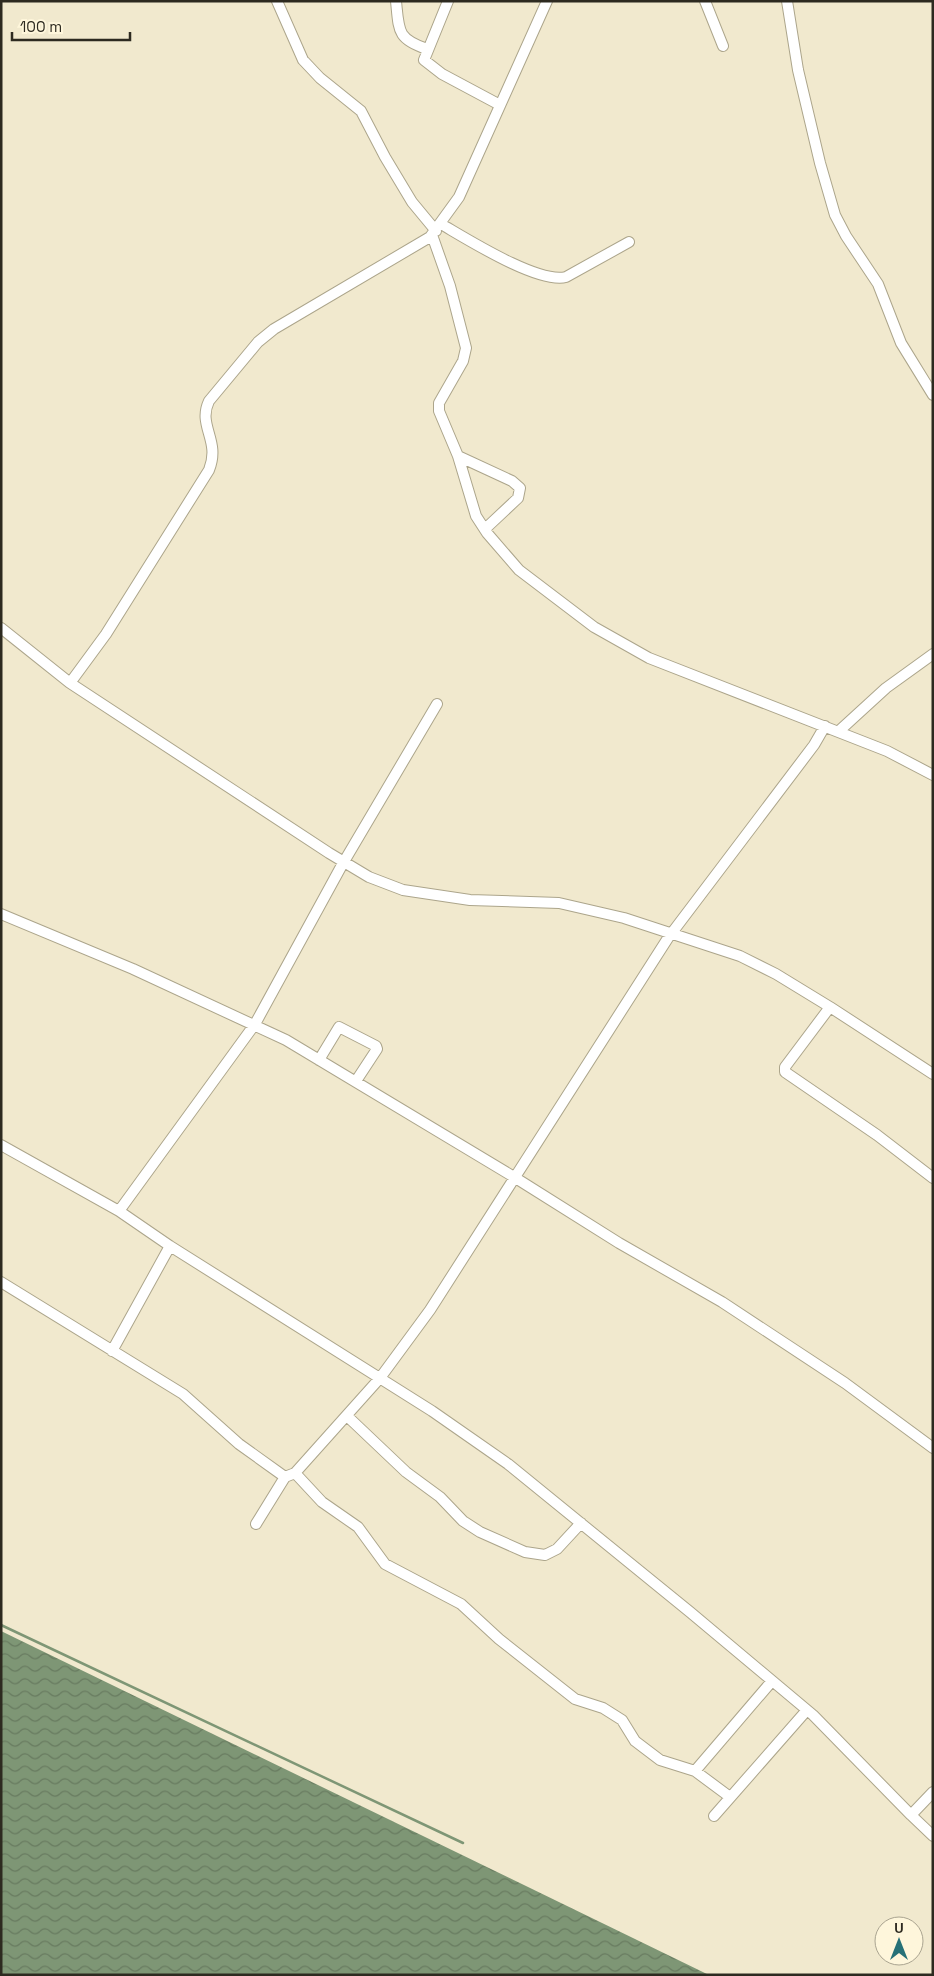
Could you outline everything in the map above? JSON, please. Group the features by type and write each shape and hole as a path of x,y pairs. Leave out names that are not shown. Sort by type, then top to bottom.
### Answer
{"street":[{"path":"277,1 303,60 320,78 361,111 385,157 412,202 436,230 518,265 556,278 566,277 630,242"},
{"path":"396,1 399,27 403,38 427,49"},
{"path":"448,1 424,60 500,105"},
{"path":"70,683 106,634 209,470 214,452 205,419 206,409 218,388 262,338 274,329 417,247 436,230 459,197 547,1"},
{"path":"704,1 723,46"},
{"path":"787,1 798,70 820,163 835,214 846,236 878,284 901,343 933,394"},
{"path":"436,230 466,348 463,361 438,405 458,456 473,508 485,530 524,574 594,627 649,658 887,751 933,775"},
{"path":"458,456 512,481 520,488 518,498 485,530"},
{"path":"1,628 70,683 343,862 369,876 420,894 470,900 559,903 624,918 740,956 776,974 830,1007 933,1074"},
{"path":"838,731 886,688 933,654"},
{"path":"119,1211 255,1024 343,862 437,704"},
{"path":"256,1524 290,1475 348,1416 380,1378 435,1303 671,934 814,745 825,726"},
{"path":"1,914 133,969 255,1024 356,1081 770,1332 852,1388 933,1448"},
{"path":"830,1007 785,1067 785,1072 877,1135 933,1178"},
{"path":"319,1060 338,1027 376,1046 377,1049 356,1081"},
{"path":"1,1145 119,1211 170,1246 471,1437 581,1523 807,1710 933,1836"},
{"path":"112,1352 170,1246"},
{"path":"1,1282 188,1398 234,1441 290,1475 322,1502 358,1527 389,1567 438,1590 461,1604 499,1639 575,1699 603,1708 622,1720 636,1741 660,1760 695,1771 730,1797"},
{"path":"348,1416 406,1472 440,1497 463,1521 480,1532 525,1552 545,1555 557,1549 581,1523"},
{"path":"695,1771 772,1681"},
{"path":"714,1816 759,1767 807,1710"},
{"path":"911,1815 933,1792"}],"water":[{"path":"1,1631 709,1975 1,1975"}],"waterway":[{"path":"1,1625 463,1843"}]}
